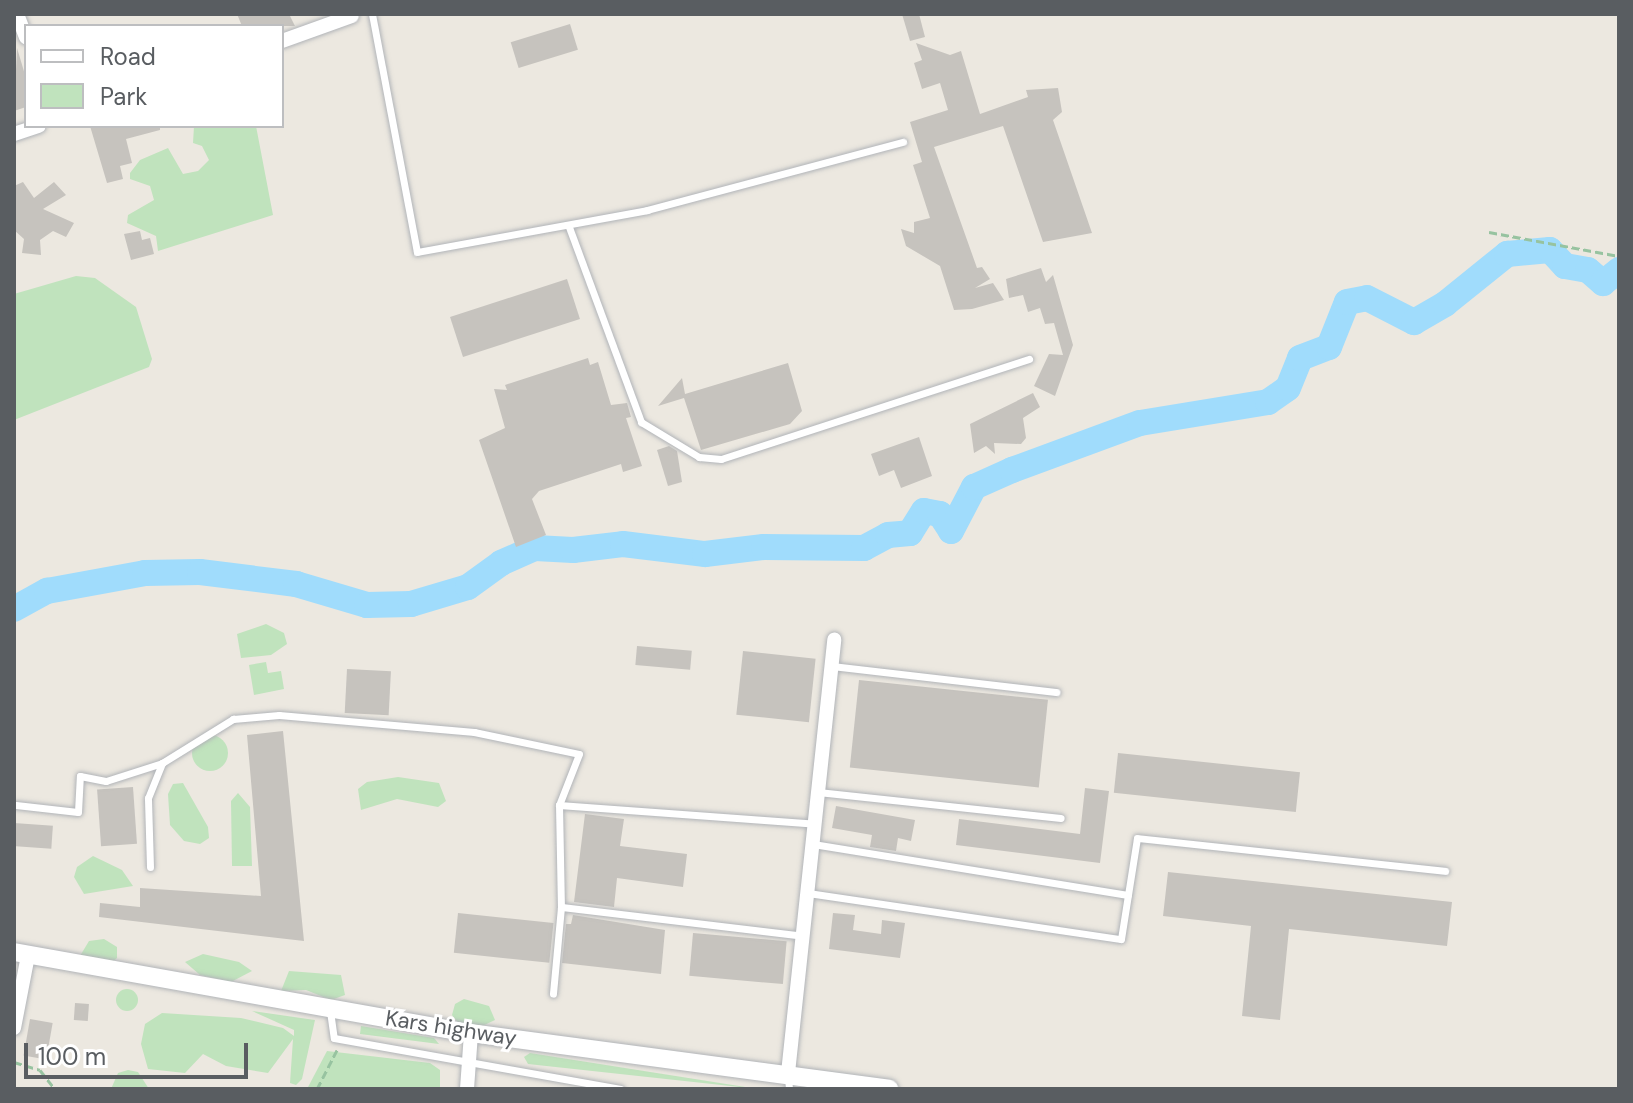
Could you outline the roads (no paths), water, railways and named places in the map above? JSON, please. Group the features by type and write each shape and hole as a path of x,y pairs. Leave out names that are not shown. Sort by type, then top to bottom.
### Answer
{"main road":[{"name":"Kars highway","path":"21,953 471,1033 788,1081 889,1089"}],"street":[{"path":"284,40 354,15"},
{"path":"788,1081 834,639"},
{"path":"14,1028 21,953"},
{"path":"467,1089 471,1033"}],"lane":[{"path":"372,14 417,252 569,227 903,142"},
{"path":"569,227 641,422 699,457 721,459 1029,359"},
{"path":"831,666 1057,692"},
{"path":"16,805 78,812 80,776 106,781 162,763 233,719 279,715 474,732 579,754 559,805 561,907 553,994"},
{"path":"150,867 148,798 162,763"},
{"path":"818,792 1061,818"},
{"path":"559,805 815,824"},
{"path":"808,893 1121,939 1137,838 1445,871"},
{"path":"813,844 1128,895"},
{"path":"561,907 803,936"},
{"path":"329,1009 334,1038 341,1040 621,1089"}],"waterway":[{"path":"14,609 47,591 145,573 200,572 296,584 367,605 411,604 468,587 501,563 535,548 573,550 623,544 705,554 764,547 864,548 888,535 910,533 924,511 940,514 951,531 974,487 1012,470 1140,423 1268,402 1288,388 1300,358 1329,347 1347,302 1367,298 1414,322 1445,304 1507,254 1550,250 1565,266 1588,270 1603,283 1619,270"}]}
